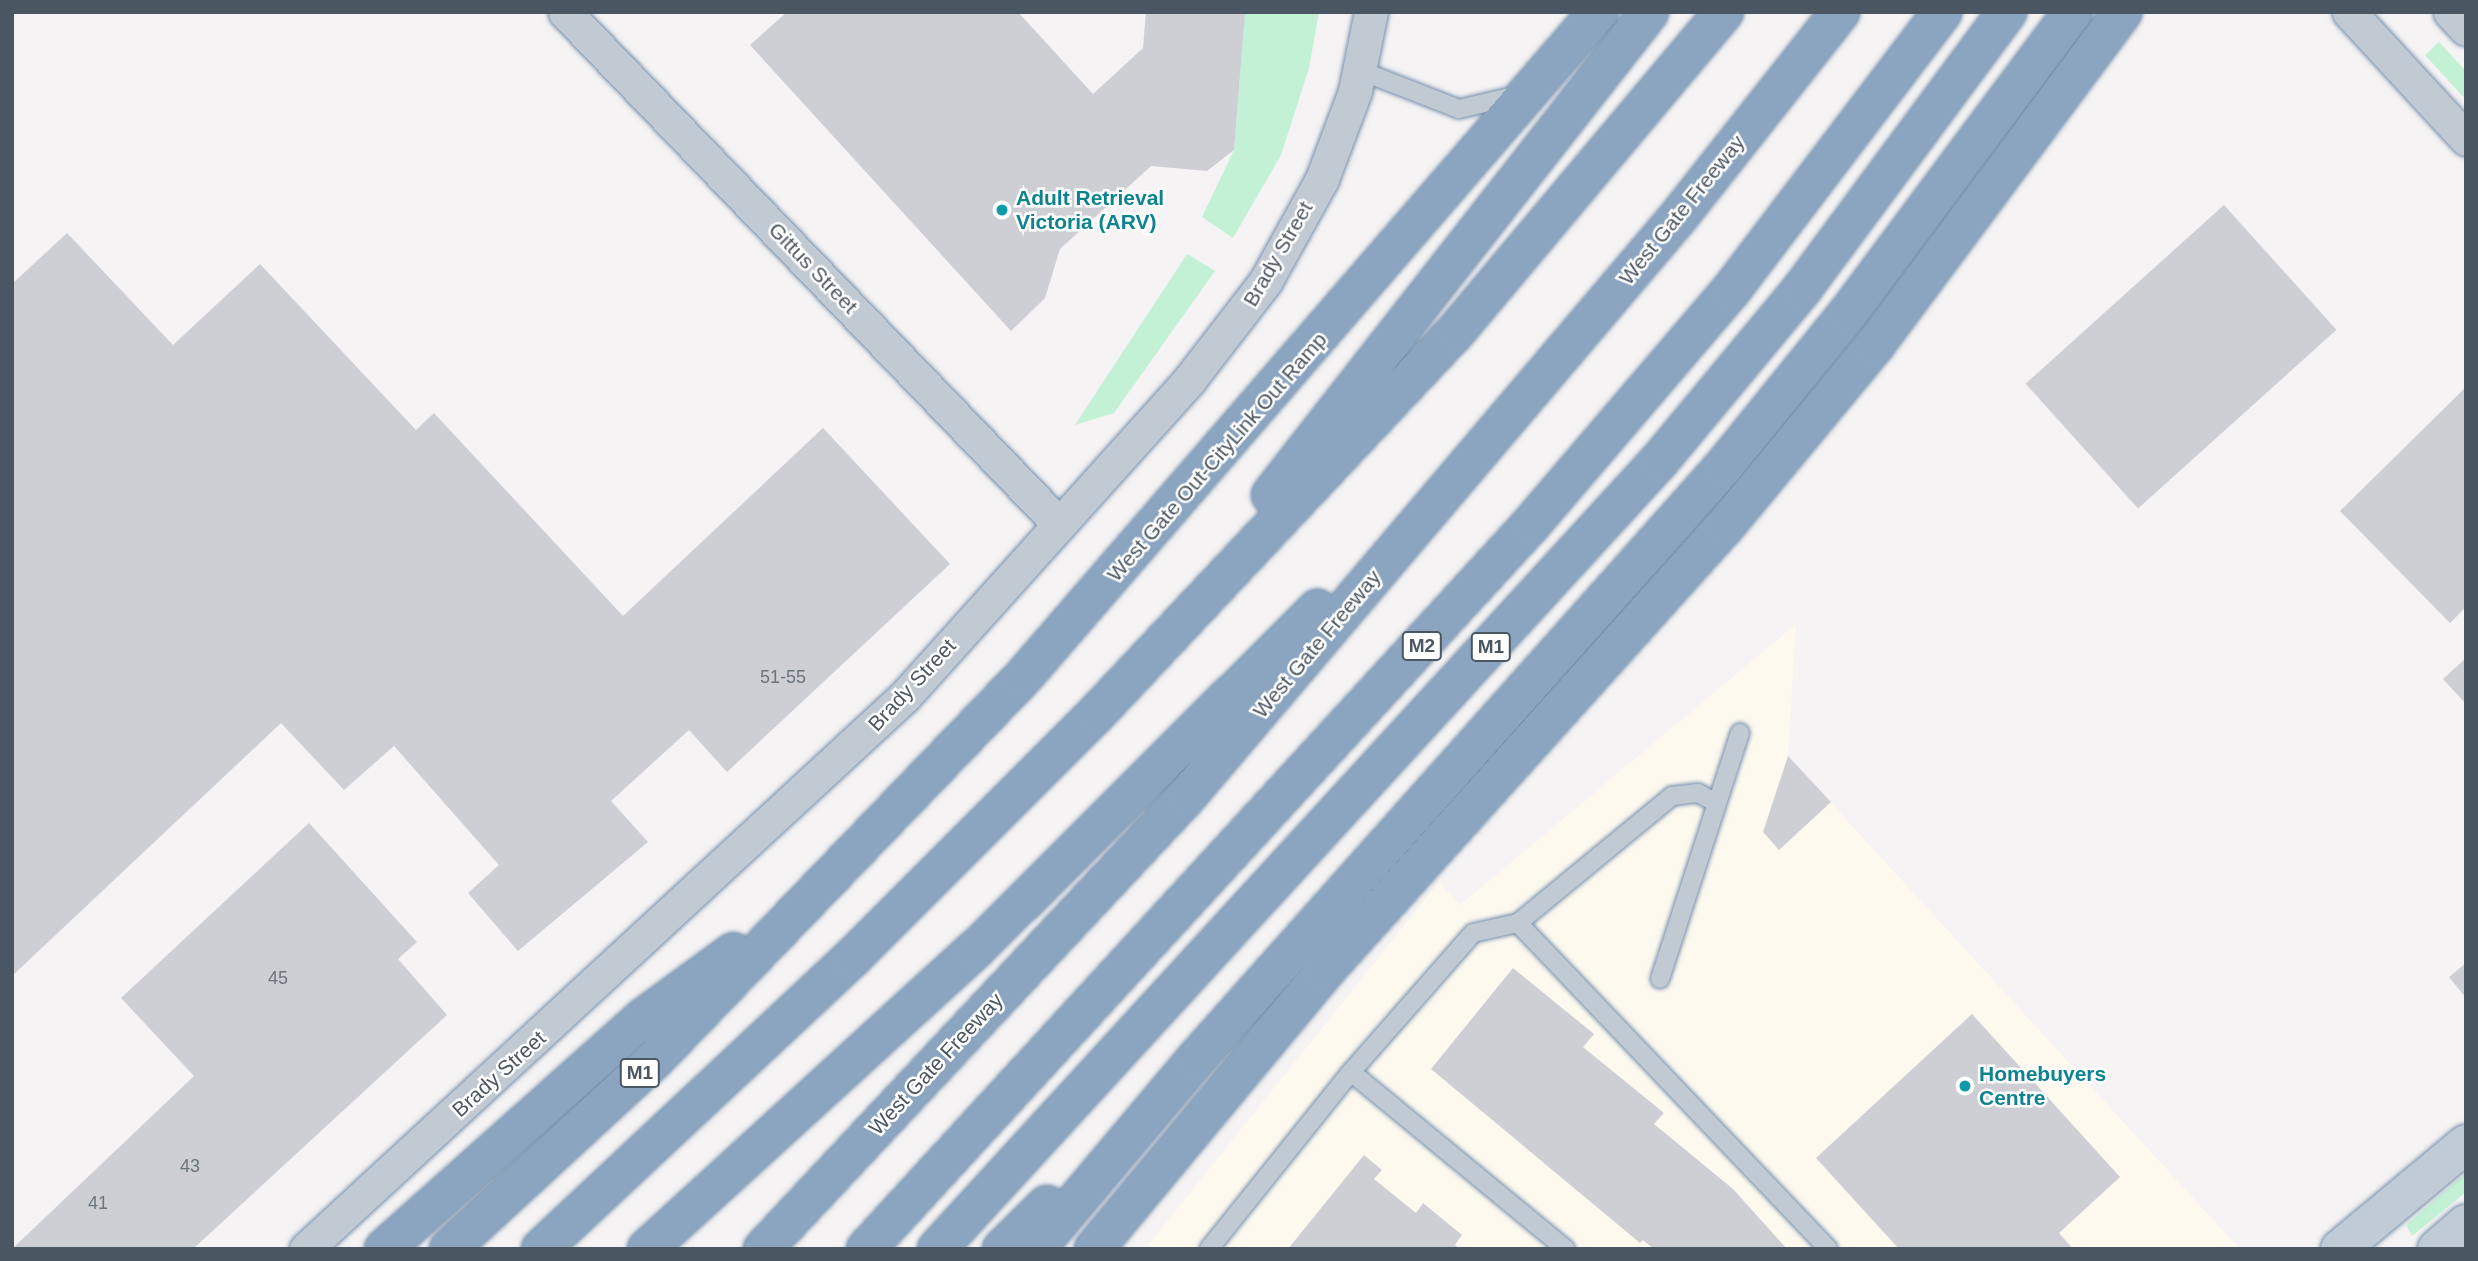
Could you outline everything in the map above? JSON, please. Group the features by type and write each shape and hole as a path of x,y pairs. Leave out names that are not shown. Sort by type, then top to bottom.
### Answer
{"highway":[{"name":"West Gate Out-CityLink Out Ramp","path":"822,888 1128,562 1598,12"},
{"path":"1097,713 1649,12"},
{"path":"541,1249 737,1068 1097,713 1457,330 1724,12"},
{"name":"West Gate Freeway","path":"763,1249 1187,796 1521,405 1840,12"},
{"name":"M2","path":"866,1249 1542,512 1732,289 1942,12"},
{"name":"M1","path":"937,1249 1660,460 1802,289 2007,12"},
{"path":"1036,1249 1196,1059 1725,465 1865,292 2073,12"},
{"path":"1094,1249 1323,973 1726,525 1849,377 1978,213 2122,12"},
{"path":"647,1249 976,949 1521,405"},
{"path":"384,1249 643,1018 822,888"},
{"name":"M1","path":"449,1249 656,1058 822,888"},
{"path":"1002,1249 1196,1059"}],"main road":[{"path":"2345,1247 2466,1144"},
{"path":"2437,1249 2466,1224"}],"street":[{"name":"Gittus Street","path":"565,12 1059,524"},
{"name":"Brady Street","path":"306,1249 833,767 905,696 1190,379 1265,282 1322,180 1359,70 1371,12"},
{"path":"2349,12 2466,139"},
{"path":"2450,12 2466,29"}],"lane":[{"path":"1359,70 1459,109 1533,91"},
{"path":"1660,979 1740,733"},
{"path":"1209,1249 1351,1072 1459,944 1484,928 1518,923 1660,804 1687,792 1717,803"},
{"path":"1518,923 1828,1249"},
{"path":"1351,1072 1566,1249"}],"shaded area":[{"path":"1796,624 1788,756 2240,1249 1145,1249 1439,882 1460,905"}],"green space":[{"path":"1245,12 1319,12 1309,68 1281,155 1233,238 1202,217 1234,150"},
{"path":"2439,42 2466,71 2466,100 2425,55"},
{"path":"1187,254 1215,271 1114,413 1075,425"},
{"path":"2466,1173 2466,1192 2412,1236 2406,1225"}],"building":[{"name":"Adult Retrieval Victoria (ARV)","path":"787,12 1018,12 1093,94 1143,48 1146,12 1245,14 1234,150 1207,171 1151,166 1060,249 1045,298 1011,331 750,45"},
{"path":"2224,205 2336,330 2138,509 2026,384"},
{"path":"67,233 173,345 260,264 416,430 434,413 623,616 823,428 950,564 727,772 689,730 611,801 648,842 518,951 468,893 499,865 394,746 344,790 281,723 12,976 12,284"},
{"path":"2466,387 2466,607 2450,623 2340,511"},
{"path":"2466,658 2466,704 2443,679"},
{"path":"1788,756 1831,802 1779,850 1763,832"},
{"path":"309,823 417,942 398,959 447,1015 193,1249 12,1249 194,1076 121,998"},
{"path":"2466,963 2466,998 2449,977"},
{"path":"1513,968 1594,1034 1583,1047 1664,1113 1654,1124 1733,1189 1787,1249 1654,1249 1643,1240 1640,1243 1431,1069"},
{"name":"Homebuyers Centre","path":"1972,1014 2120,1177 2059,1233 2073,1249 1899,1249 1816,1158"},
{"path":"1364,1155 1382,1170 1374,1179 1416,1213 1423,1203 1462,1235 1455,1245 1460,1249 1288,1249"}],"place":[{"name":"Adult Retrieval Victoria (ARV)","path":"1002,210"},
{"name":"Homebuyers Centre","path":"1965,1086"}]}
